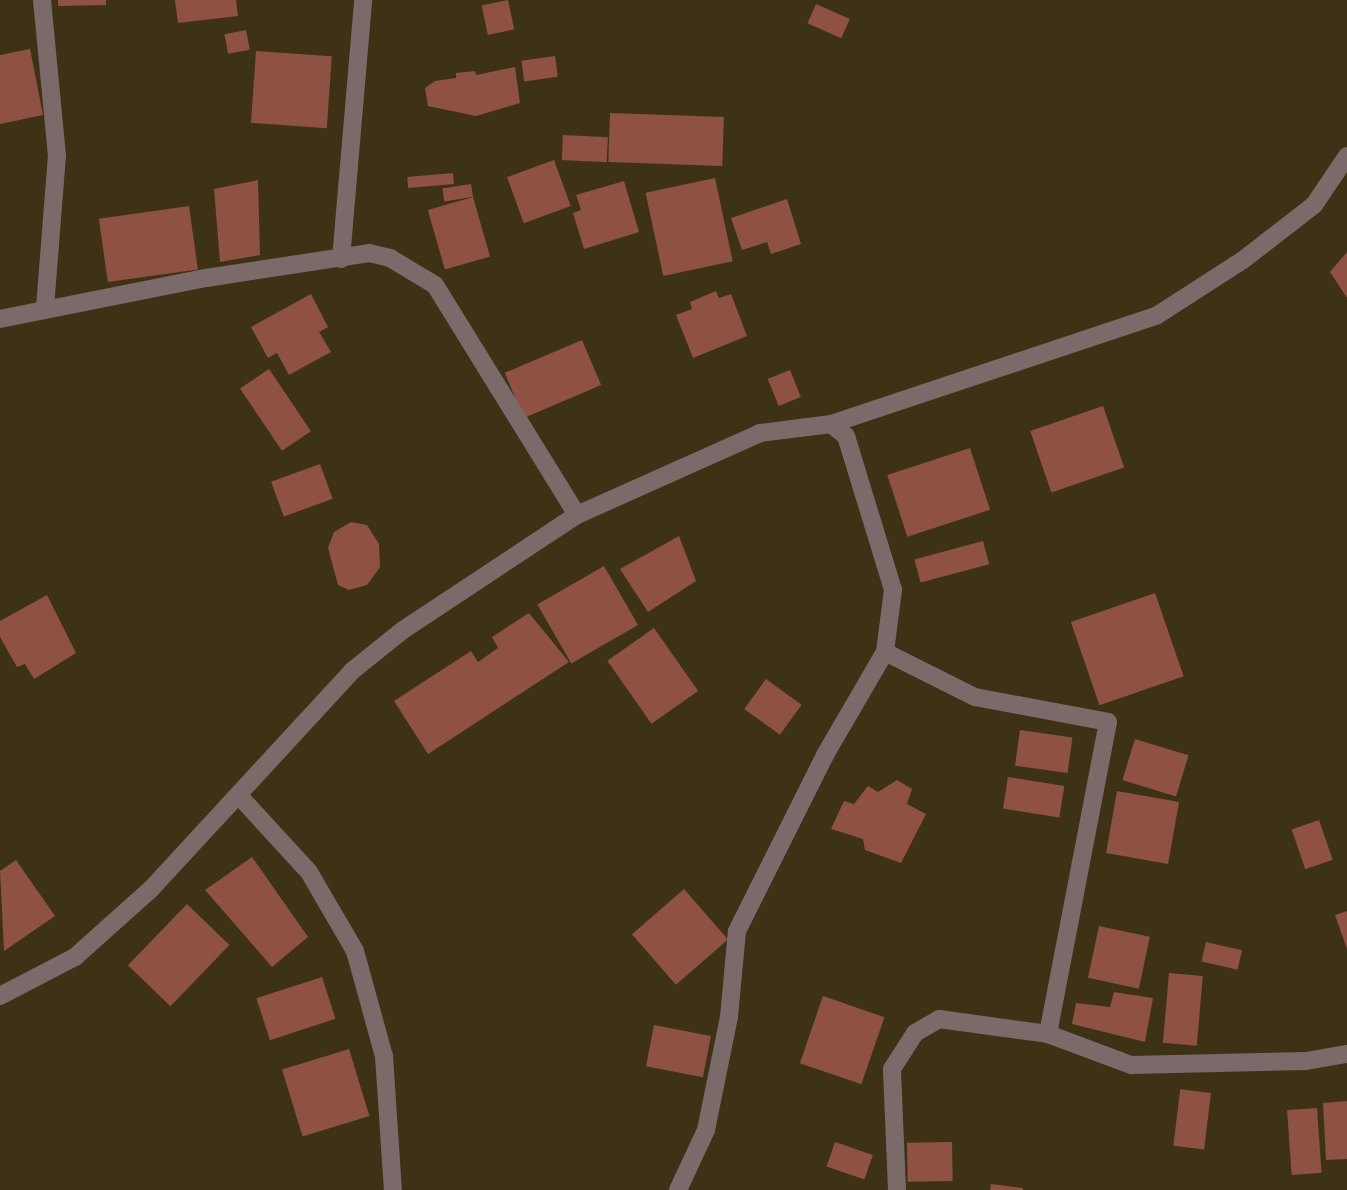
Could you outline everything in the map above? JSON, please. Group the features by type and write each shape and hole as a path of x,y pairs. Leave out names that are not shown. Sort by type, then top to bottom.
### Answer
{"street":[{"path":"42,0 57,155 45,309"},
{"path":"341,259 363,0"},
{"path":"0,996 75,957 241,798 310,713 352,671 403,630 576,515 760,433 831,424 1156,316 1233,267 1314,205 1347,156"},
{"path":"0,319 206,278 369,253 390,258 435,285 576,515"},
{"path":"678,1190 706,1130 729,1017 737,931 825,755 885,652 892,590 846,436 831,424"},
{"path":"885,652 975,697 1108,722 1048,1034"},
{"path":"241,798 309,872 355,951 384,1056 393,1190"},
{"path":"897,1190 892,1069 915,1033 939,1019 1048,1034 1131,1065 1293,1062 1347,1054"}],"building":[{"path":"58,0 106,0 106,5 58,6"},
{"path":"175,0 236,0 238,16 178,23"},
{"path":"508,0 514,29 488,35 482,6"},
{"path":"816,4 850,19 841,38 807,23"},
{"path":"246,30 250,50 228,54 224,34"},
{"path":"30,49 43,115 0,124 0,55"},
{"path":"256,51 332,56 327,128 251,123"},
{"path":"555,56 558,77 524,82 521,61"},
{"path":"515,67 520,103 476,116 428,106 425,88 435,81 456,78 456,73 475,71 476,75"},
{"path":"610,113 724,117 722,166 608,162"},
{"path":"563,135 608,137 607,162 562,160"},
{"path":"554,160 571,206 524,223 507,177"},
{"path":"453,173 454,184 408,188 407,177"},
{"path":"715,178 733,261 663,276 646,193"},
{"path":"258,180 260,255 220,262 214,189"},
{"path":"624,181 639,232 584,249 573,213 581,210 576,195"},
{"path":"471,184 473,197 444,201 442,189"},
{"path":"473,197 490,257 445,270 428,210"},
{"path":"787,199 801,244 771,254 767,242 742,250 731,218"},
{"path":"189,206 198,269 108,282 99,219"},
{"path":"1347,252 1347,298 1330,272"},
{"path":"716,291 719,298 731,294 747,336 693,358 676,315 692,309 690,302"},
{"path":"311,294 328,327 319,332 331,352 289,375 277,353 268,358 251,327"},
{"path":"582,340 601,385 524,418 505,373"},
{"path":"269,369 311,431 282,451 240,389"},
{"path":"790,370 801,397 779,406 768,379"},
{"path":"1103,406 1124,467 1051,493 1030,431"},
{"path":"970,448 990,510 907,537 887,475"},
{"path":"320,464 333,499 284,517 271,482"},
{"path":"351,522 367,525 379,544 380,567 367,585 349,590 338,585 328,548 334,532"},
{"path":"679,536 696,581 648,612 620,569"},
{"path":"983,541 989,564 921,583 914,559"},
{"path":"604,566 638,625 571,663 537,604"},
{"path":"1155,593 1184,676 1099,705 1071,622"},
{"path":"47,595 76,653 34,679 25,664 17,667 0,637 0,621"},
{"path":"529,613 569,662 428,754 394,701 471,651 478,662 498,648 492,637"},
{"path":"654,628 698,691 651,724 607,661"},
{"path":"766,679 802,705 780,735 744,709"},
{"path":"1020,730 1072,737 1067,773 1015,766"},
{"path":"1135,739 1189,755 1176,796 1122,780"},
{"path":"1008,777 1064,786 1059,818 1003,809"},
{"path":"897,780 912,789 907,804 926,814 901,863 865,850 863,839 831,829 844,801 854,804 868,786 878,792"},
{"path":"1117,791 1179,802 1168,864 1106,853"},
{"path":"1319,820 1333,860 1305,869 1292,829"},
{"path":"252,857 308,937 272,967 205,890"},
{"path":"16,860 55,916 4,951 0,871"},
{"path":"684,889 728,940 676,985 632,934"},
{"path":"187,904 229,945 170,1006 128,965"},
{"path":"1347,911 1347,949 1335,915"},
{"path":"1099,926 1150,937 1139,989 1088,978"},
{"path":"1206,942 1242,950 1238,970 1202,961"},
{"path":"1169,973 1203,976 1197,1046 1163,1043"},
{"path":"322,977 336,1019 270,1040 256,998"},
{"path":"1114,992 1153,998 1145,1042 1072,1024 1076,1003 1110,1007"},
{"path":"823,996 884,1017 861,1084 800,1063"},
{"path":"654,1025 711,1036 703,1077 646,1066"},
{"path":"349,1049 369,1116 303,1136 282,1069"},
{"path":"1180,1089 1211,1093 1204,1150 1173,1146"},
{"path":"1347,1101 1347,1159 1326,1160 1323,1103"},
{"path":"1317,1108 1322,1173 1292,1175 1287,1110"},
{"path":"835,1142 873,1155 864,1180 827,1167"},
{"path":"952,1142 953,1181 908,1182 907,1143"},
{"path":"991,1184 1023,1188 1023,1190 990,1190"}]}
